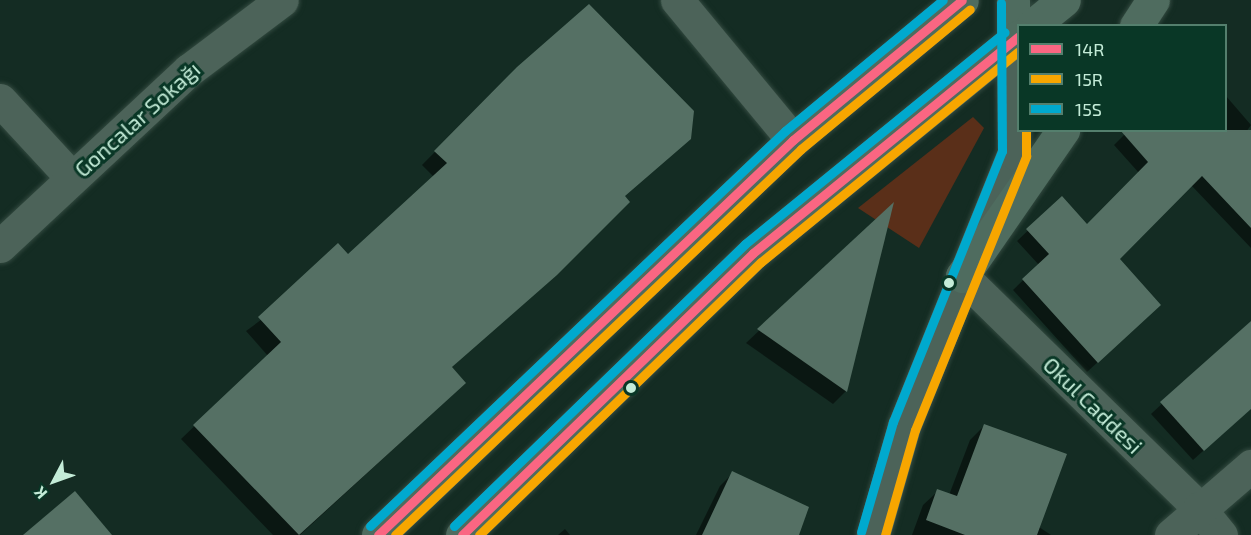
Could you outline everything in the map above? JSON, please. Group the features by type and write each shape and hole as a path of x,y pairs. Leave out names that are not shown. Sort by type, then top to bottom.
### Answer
{"main road":[{"path":"378,535 793,140 962,0"},
{"path":"1013,0 1019,24"},
{"path":"1034,24 1064,0"},
{"path":"1137,24 1153,0"},
{"path":"462,535 753,253 1017,37"},
{"path":"962,276 1062,132"}],"street":[{"name":"Goncalar Sokağı","path":"0,246 189,70 282,0"},
{"path":"677,0 793,140"},
{"path":"0,100 72,178"},
{"path":"873,535 904,426 962,276 1014,153 1017,102"},
{"name":"Okul Caddesi","path":"962,276 1199,508 1221,535"},
{"path":"1171,535 1199,508 1251,466"}],"shaded area":[{"path":"973,117 984,128 919,248 858,208"}],"building":[{"path":"589,4 694,111 691,139 625,196 630,202 557,275 452,367 466,383 299,535 193,425 281,342 258,317 338,243 348,254 447,163 434,151 517,67"},
{"path":"1251,130 1251,228 1202,176 1120,259 1161,305 1098,363 1022,279 1049,254 1026,229 1062,196 1087,224 1148,162 1122,132"},
{"path":"894,202 847,392 757,329"},
{"path":"1251,321 1251,409 1204,451 1160,402"},
{"path":"984,424 1067,454 1037,535 965,535 926,520 937,489 957,496"},
{"path":"732,471 809,507 799,535 702,535"},
{"path":"75,491 112,535 23,535"}],"transit line":[{"name":"15S","path":"370,526 785,131 943,0"},
{"name":"14R","path":"378,535 793,140 962,0"},
{"name":"15S","path":"861,532 893,422 1002,151 1001,3"},
{"name":"15R","path":"395,535 801,149 970,9"},
{"name":"15S","path":"454,526 745,244 1005,32"},
{"name":"14R","path":"462,535 753,253 1017,38"},
{"name":"15R","path":"479,535 761,262 1017,53"},
{"name":"15R","path":"885,535 915,430 1026,156 1026,132"}]}
